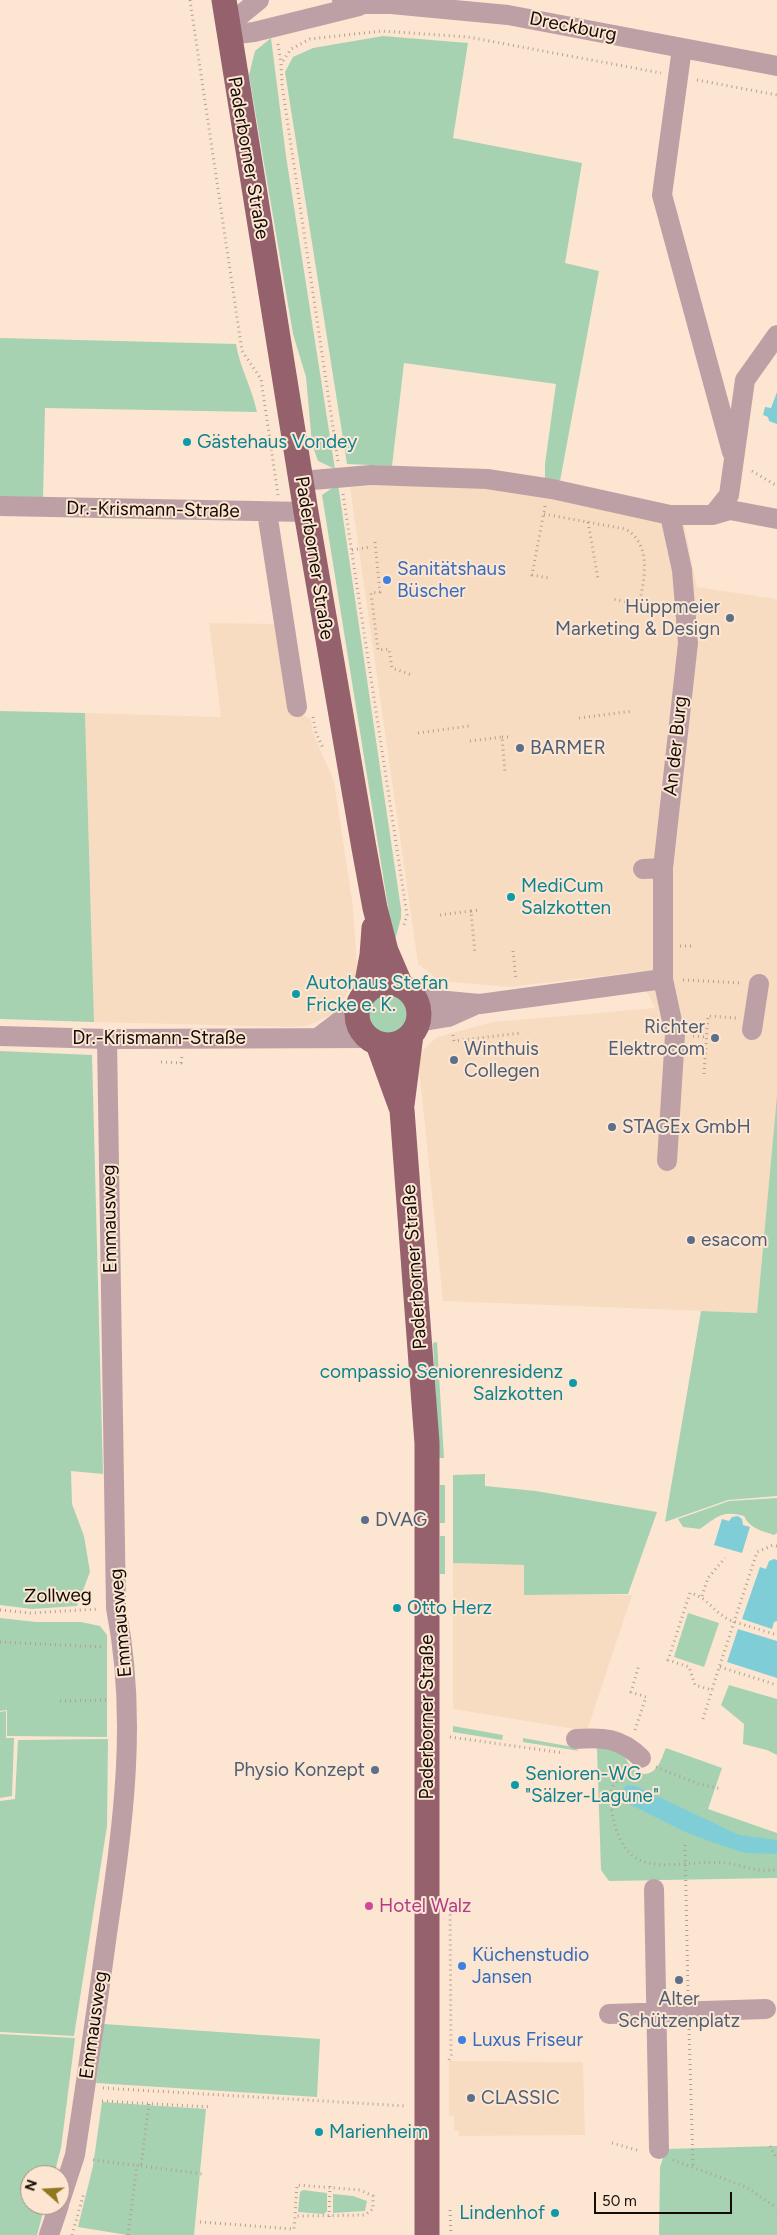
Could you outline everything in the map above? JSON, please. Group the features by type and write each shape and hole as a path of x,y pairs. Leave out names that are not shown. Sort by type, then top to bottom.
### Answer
{"main road":[{"name":"Paderborner Straße","path":"224,0 228,35 306,512 374,908 386,951 411,1010 402,1110 427,1443 427,2235"},
{"name":"Paderborner Straße","path":"374,908 372,955 361,1001 359,1025 373,1041 402,1110"},
{"path":"361,1001 382,984 411,1010 396,1044 373,1041"}],"street":[{"path":"228,35 238,17 259,0"},
{"name":"Dreckburg","path":"342,0 366,4 391,4 508,15 777,66"},
{"name":"Dreckburg","path":"228,35 254,32 366,4"},
{"path":"682,48 662,195 734,461"},
{"path":"714,515 730,495 745,380 777,335"},
{"path":"301,481 341,476 371,475 486,478 552,489 670,515 714,515 730,510 777,519"},
{"name":"Dr.-Krismann-Straße","path":"0,506 306,512"},
{"path":"274,512 298,707"},
{"name":"An der Burg","path":"667,1161 675,1035 663,979 653,868 688,644 682,570 670,515"},
{"path":"411,1010 448,1017 477,1004 663,979"},
{"path":"746,1024 759,984"},
{"path":"319,1037 361,1001"},
{"name":"Dr.-Krismann-Straße","path":"0,1036 107,1039 319,1037 373,1041"},
{"name":"Emmausweg","path":"70,2170 92,2094 124,1818 129,1724 124,1651 116,1608 107,1039"},
{"path":"572,1746 599,1737 635,1752"},
{"path":"654,1890 656,2153"},
{"path":"609,2014 766,2009"},
{"path":"49,2235 56,2215"}],"path":[{"path":"190,0 242,351 260,379 274,512"},
{"path":"402,932 406,915 282,85 281,64 291,49 310,39 391,31 468,37 777,95"},
{"path":"734,461 777,486"},
{"path":"549,578 532,575 544,513 625,529 632,533 642,554 645,576 639,605 613,599"},
{"path":"588,522 598,579"},
{"path":"375,542 380,592 371,593 378,650 390,650 392,668 412,675"},
{"path":"352,550 370,547"},
{"path":"298,707 315,718 316,733 327,756"},
{"path":"578,718 633,711"},
{"path":"418,734 468,726"},
{"path":"502,737 505,772"},
{"path":"470,741 508,737"},
{"path":"440,915 480,910"},
{"path":"471,911 475,954"},
{"path":"513,951 518,998"},
{"path":"663,979 759,984"},
{"path":"704,1074 708,1016 746,1024"},
{"path":"452,1030 454,1041 521,1033"},
{"path":"703,1719 757,1552 773,1545 777,1546"},
{"path":"702,1596 708,1578 725,1558"},
{"path":"712,1690 695,1685 689,1667 667,1660 690,1593 702,1596 722,1617 777,1635"},
{"name":"Zollweg","path":"0,1610 70,1612 116,1608"},
{"path":"0,1642 108,1647"},
{"path":"639,1665 631,1692 646,1697 635,1752 613,1781 609,1798 616,1835 636,1860 651,1866 726,1863 755,1870 777,1870"},
{"path":"720,1666 777,1685"},
{"path":"60,1700 108,1700"},
{"path":"450,1737 572,1746"},
{"path":"635,1752 658,1768 722,1789"},
{"path":"92,2094 427,2107"},
{"path":"92,2094 149,2104 211,2107"},
{"path":"128,2235 149,2104"},
{"path":"612,2143 656,2153 693,2166 746,2187 777,2208"},
{"path":"770,2146 777,2159"},
{"path":"90,2159 204,2174"},
{"path":"200,2222 294,2230 297,2184 360,2190 373,2196 373,2208 365,2215 295,2216"},
{"path":"329,2217 330,2186"},
{"path":"72,2235 85,2188"}],"shaded area":[{"path":"421,484 482,485 684,523 697,587 777,599 777,1095 757,1313 443,1301 419,1069 419,1059 424,1049 437,1037 493,1022 655,1008 637,972 510,987 440,981 418,964 350,487"},
{"path":"209,623 279,624 293,709 311,719 313,733 334,781 353,907 357,966 354,983 333,1014 310,1025 295,1027 94,1022 85,713 221,717"},
{"path":"453,1563 524,1565 525,1595 632,1595 587,1731 453,1709"},
{"path":"449,2061 583,2062 585,2135 459,2136 459,2131 454,2131 454,2116 449,2116"}],"green space":[{"path":"383,36 468,43 453,138 582,163 565,263 599,271 560,481 545,478 545,464 556,384 404,363 392,466 347,464 285,72 293,57 313,48"},
{"path":"271,38 286,156 335,469 318,461 312,444 306,377 293,334 249,75 255,51"},
{"path":"0,338 236,344 257,412 45,408 43,500 0,499"},
{"path":"338,484 401,909 401,918 394,944 322,495"},
{"path":"0,711 85,713 94,1022 0,1019"},
{"path":"388,994 402,1000 408,1014 402,1028 388,1034 374,1028 368,1014 374,1000"},
{"path":"0,1051 92,1055 103,1474 71,1471 72,1504 84,1536 90,1572 77,1606 32,1609 0,1605"},
{"path":"777,1095 777,1496 728,1500 665,1522 701,1311 757,1313"},
{"path":"437,1342 444,1458 439,1458 433,1343"},
{"path":"485,1474 485,1486 536,1491 657,1512 628,1594 524,1595 524,1565 453,1563 453,1475"},
{"path":"440,1485 445,1485 445,1523 440,1523"},
{"path":"777,1498 777,1533 774,1535 756,1528 744,1516 736,1514 720,1516 700,1529 683,1527 678,1519 729,1501"},
{"path":"440,1536 445,1536 445,1574 440,1574"},
{"path":"688,1613 719,1623 704,1667 674,1657"},
{"path":"0,1618 36,1622 81,1622 100,1626 107,1635 107,1737 7,1736 7,1710 0,1711"},
{"path":"729,1685 777,1699 777,1755 767,1750 743,1744 744,1724 721,1705"},
{"path":"6,1711 6,1738 14,1738 12,1796 0,1798 0,1712"},
{"path":"453,1726 503,1735 502,1740 453,1732"},
{"path":"523,1738 573,1747 579,1751 523,1742"},
{"path":"108,1739 107,1826 74,2036 0,2032 0,1801 15,1799 18,1740"},
{"path":"602,1745 622,1750 627,1761 640,1773 646,1774 657,1767 666,1748 722,1768 708,1809 777,1833 777,1878 609,1881 601,1870 597,1749"},
{"path":"104,2024 320,2039 317,2097 96,2083"},
{"path":"0,2034 75,2038 61,2148 57,2165 20,2165 20,2215 42,2215 37,2235 0,2235"},
{"path":"102,2102 206,2109 194,2235 127,2235 78,2227 93,2166"},
{"path":"777,2146 777,2235 659,2235 660,2167 666,2149"},
{"path":"303,2190 327,2193 327,2211 324,2214 298,2212 300,2192"},
{"path":"333,2194 353,2196 367,2201 365,2211 333,2213"}],"water":[{"path":"777,392 777,424 769,421 768,417 763,415 765,407 771,408"},
{"path":"738,1516 742,1519 743,1525 750,1527 742,1553 714,1545 722,1519 729,1521 732,1517"},
{"path":"777,1560 777,1621 774,1622 772,1629 742,1619 760,1567 766,1569 769,1561"},
{"path":"738,1629 777,1641 777,1678 727,1662"},
{"path":"627,1785 636,1786 739,1835 777,1840 777,1854 745,1853 685,1832 627,1803 622,1796 623,1789"}],"place":[{"name":"Gästehaus Vondey","path":"187,442"},
{"name":"Sanitätshaus Büscher","path":"387,580"},
{"name":"Hüppmeier Marketing & Design","path":"730,618"},
{"name":"BARMER","path":"520,748"},
{"name":"MediCum Salzkotten","path":"511,897"},
{"name":"Autohaus Stefan Fricke e. K.","path":"296,994"},
{"name":"Richter Elektrocom","path":"715,1038"},
{"name":"Winthuis Collegen","path":"454,1060"},
{"name":"STAGEx GmbH","path":"612,1127"},
{"name":"esacom","path":"691,1240"},
{"name":"compassio Seniorenresidenz Salzkotten","path":"573,1383"},
{"name":"DVAG","path":"365,1520"},
{"name":"Otto Herz","path":"397,1608"},
{"name":"Physio Konzept","path":"375,1770"},
{"name":"Senioren-WG \"Sälzer-Lagune\"","path":"515,1785"},
{"name":"Hotel Walz","path":"369,1906"},
{"name":"Küchenstudio Jansen","path":"462,1966"},
{"name":"Alter Schützenplatz","path":"679,1980"},
{"name":"Luxus Friseur","path":"462,2040"},
{"name":"CLASSIC","path":"471,2098"},
{"name":"Marienheim","path":"319,2132"},
{"name":"Lindenhof","path":"555,2213"}]}
